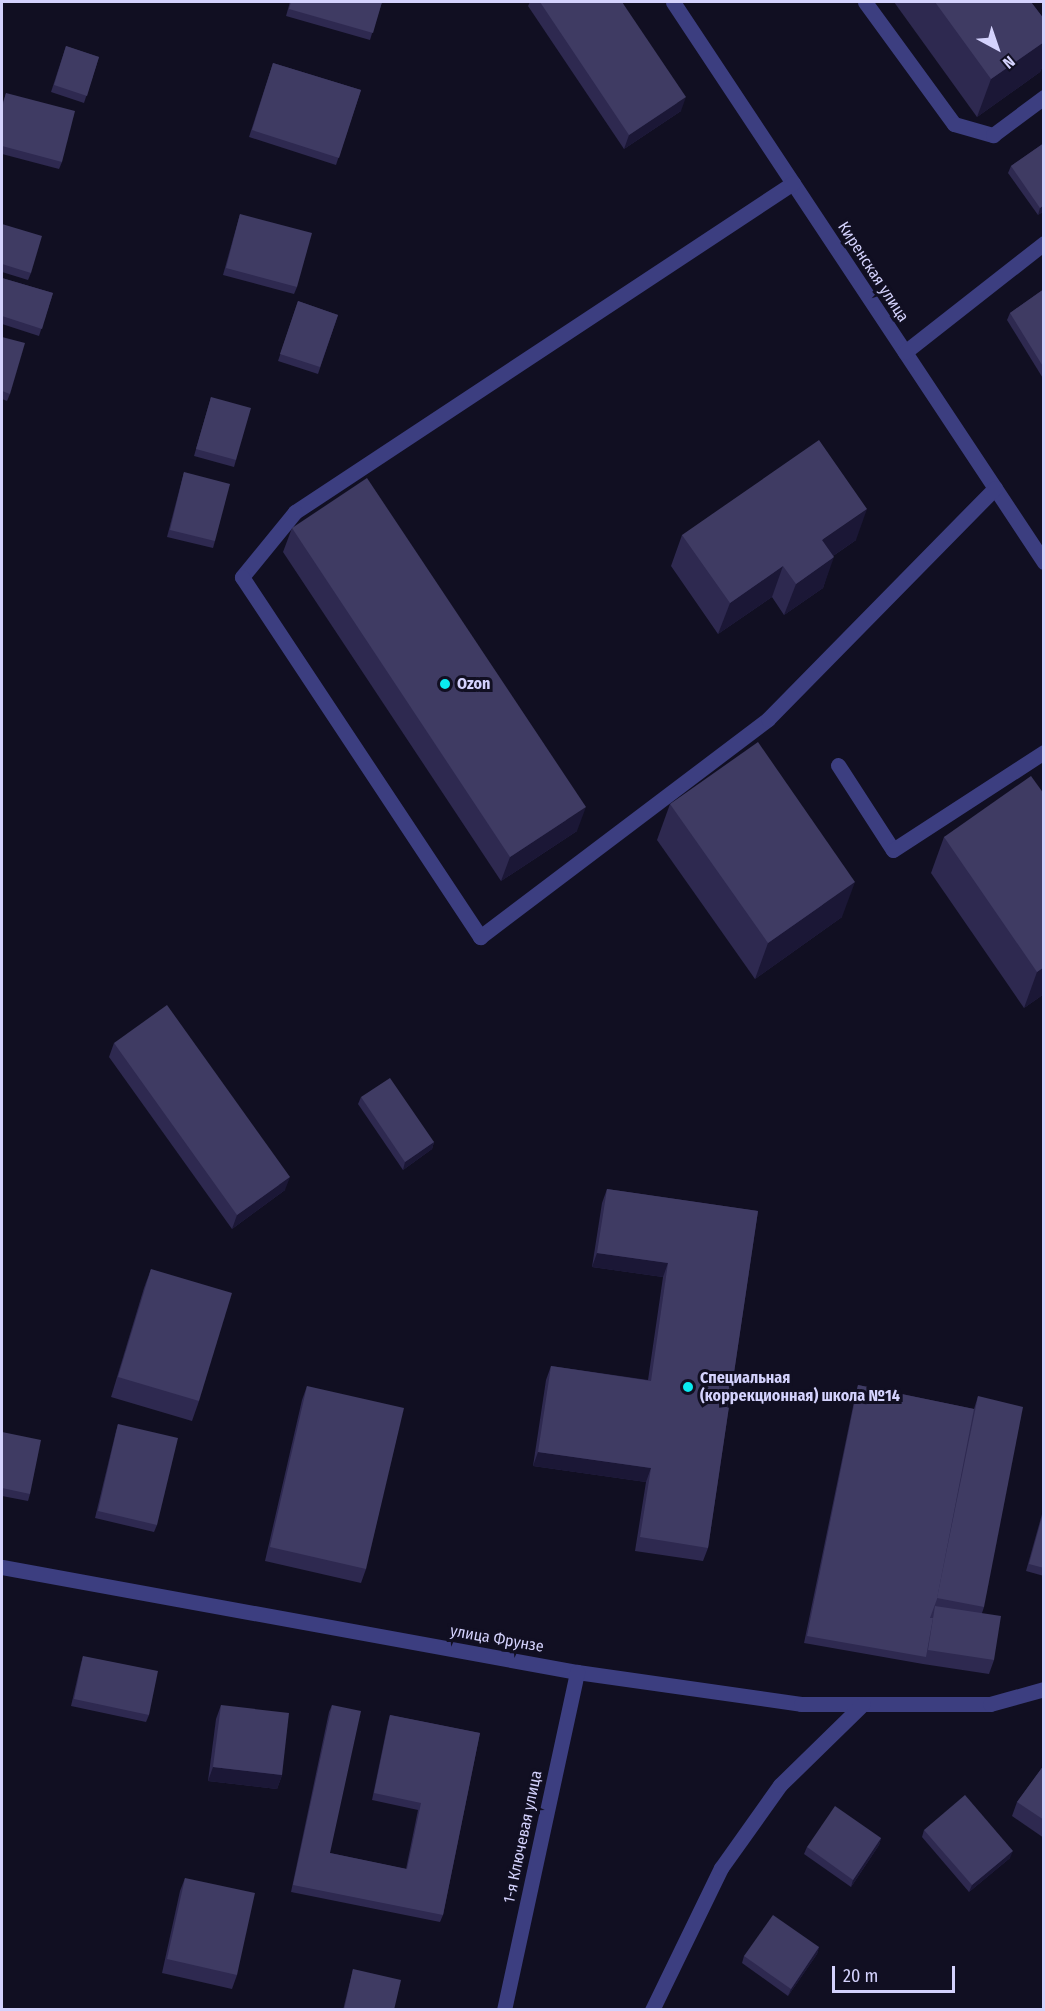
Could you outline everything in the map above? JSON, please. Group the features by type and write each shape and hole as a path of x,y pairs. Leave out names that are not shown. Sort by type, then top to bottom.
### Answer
{"street":[{"name":"Киренская улица","path":"673,2 1044,562"},
{"path":"865,2 954,124 993,135 1044,97"},
{"path":"793,183 295,512 242,577 480,937 768,719 995,488"},
{"path":"905,352 1044,243"},
{"path":"838,765 893,850 1044,752"},
{"name":"улица Фрунзе","path":"2,1567 577,1672 801,1704 990,1704 1044,1689"},
{"name":"1-я Ключевая улица","path":"504,2010 577,1672"},
{"path":"652,2010 721,1868 780,1785 863,1704"}],"building":[{"path":"291,2 382,2 373,33 289,9"},
{"path":"540,2 622,2 686,97 629,135"},
{"path":"935,2 1031,2 1044,19 1044,42 991,79"},
{"path":"66,46 99,57 87,96 54,85"},
{"path":"273,63 361,90 339,158 252,130"},
{"path":"6,93 75,111 62,162 2,146 2,108"},
{"path":"1044,143 1044,205 1040,208 1011,166"},
{"path":"240,214 312,233 297,287 226,268"},
{"path":"2,224 42,236 31,273 2,264"},
{"path":"2,278 53,293 42,329 2,316"},
{"path":"1044,289 1044,368 1010,313"},
{"path":"298,301 338,315 320,367 280,354"},
{"path":"2,337 25,343 10,394 2,391"},
{"path":"211,397 251,408 236,460 196,449"},
{"path":"819,440 867,509 822,540 834,557 796,584 783,566 730,603 682,535"},
{"path":"184,472 230,484 215,541 170,530"},
{"path":"367,478 586,807 510,857 292,528"},
{"path":"758,742 855,882 768,943 670,804"},
{"path":"1031,776 1044,794 1044,967 1037,972 944,837"},
{"path":"167,1005 290,1177 237,1215 114,1043"},
{"path":"390,1078 434,1142 405,1162 361,1097"},
{"name":"Специальная (коррекционная) школа №14","path":"607,1189 758,1211 708,1548 640,1537 651,1468 538,1452 551,1366 651,1381 668,1263 597,1253"},
{"path":"151,1269 232,1293 199,1401 118,1377"},
{"path":"858,1385 974,1409 937,1599 930,1618 933,1618 926,1657 807,1636"},
{"path":"307,1386 404,1408 366,1569 270,1547"},
{"path":"978,1396 1023,1407 984,1607 937,1598"},
{"path":"118,1424 178,1438 157,1525 98,1511"},
{"path":"2,1432 41,1440 30,1494 2,1488"},
{"path":"1044,1510 1044,1568 1029,1564"},
{"path":"935,1606 1001,1616 994,1660 928,1650"},
{"path":"83,1656 158,1671 149,1715 74,1699"},
{"path":"221,1705 289,1713 282,1775 213,1767"},
{"path":"332,1705 361,1711 330,1853 407,1869 421,1803 374,1793 390,1715 480,1733 443,1915 293,1885"},
{"path":"1044,1765 1044,1820 1017,1802"},
{"path":"965,1795 1013,1851 972,1885 924,1830"},
{"path":"835,1806 881,1838 853,1880 807,1847"},
{"path":"185,1878 255,1893 237,1975 167,1959"},
{"path":"773,1915 819,1947 791,1989 744,1956"},
{"path":"353,1969 401,1980 394,2010 344,2010"}],"place":[{"name":"Ozon","path":"445,684"},
{"name":"Специальная (коррекционная) школа №14","path":"688,1387"}]}
